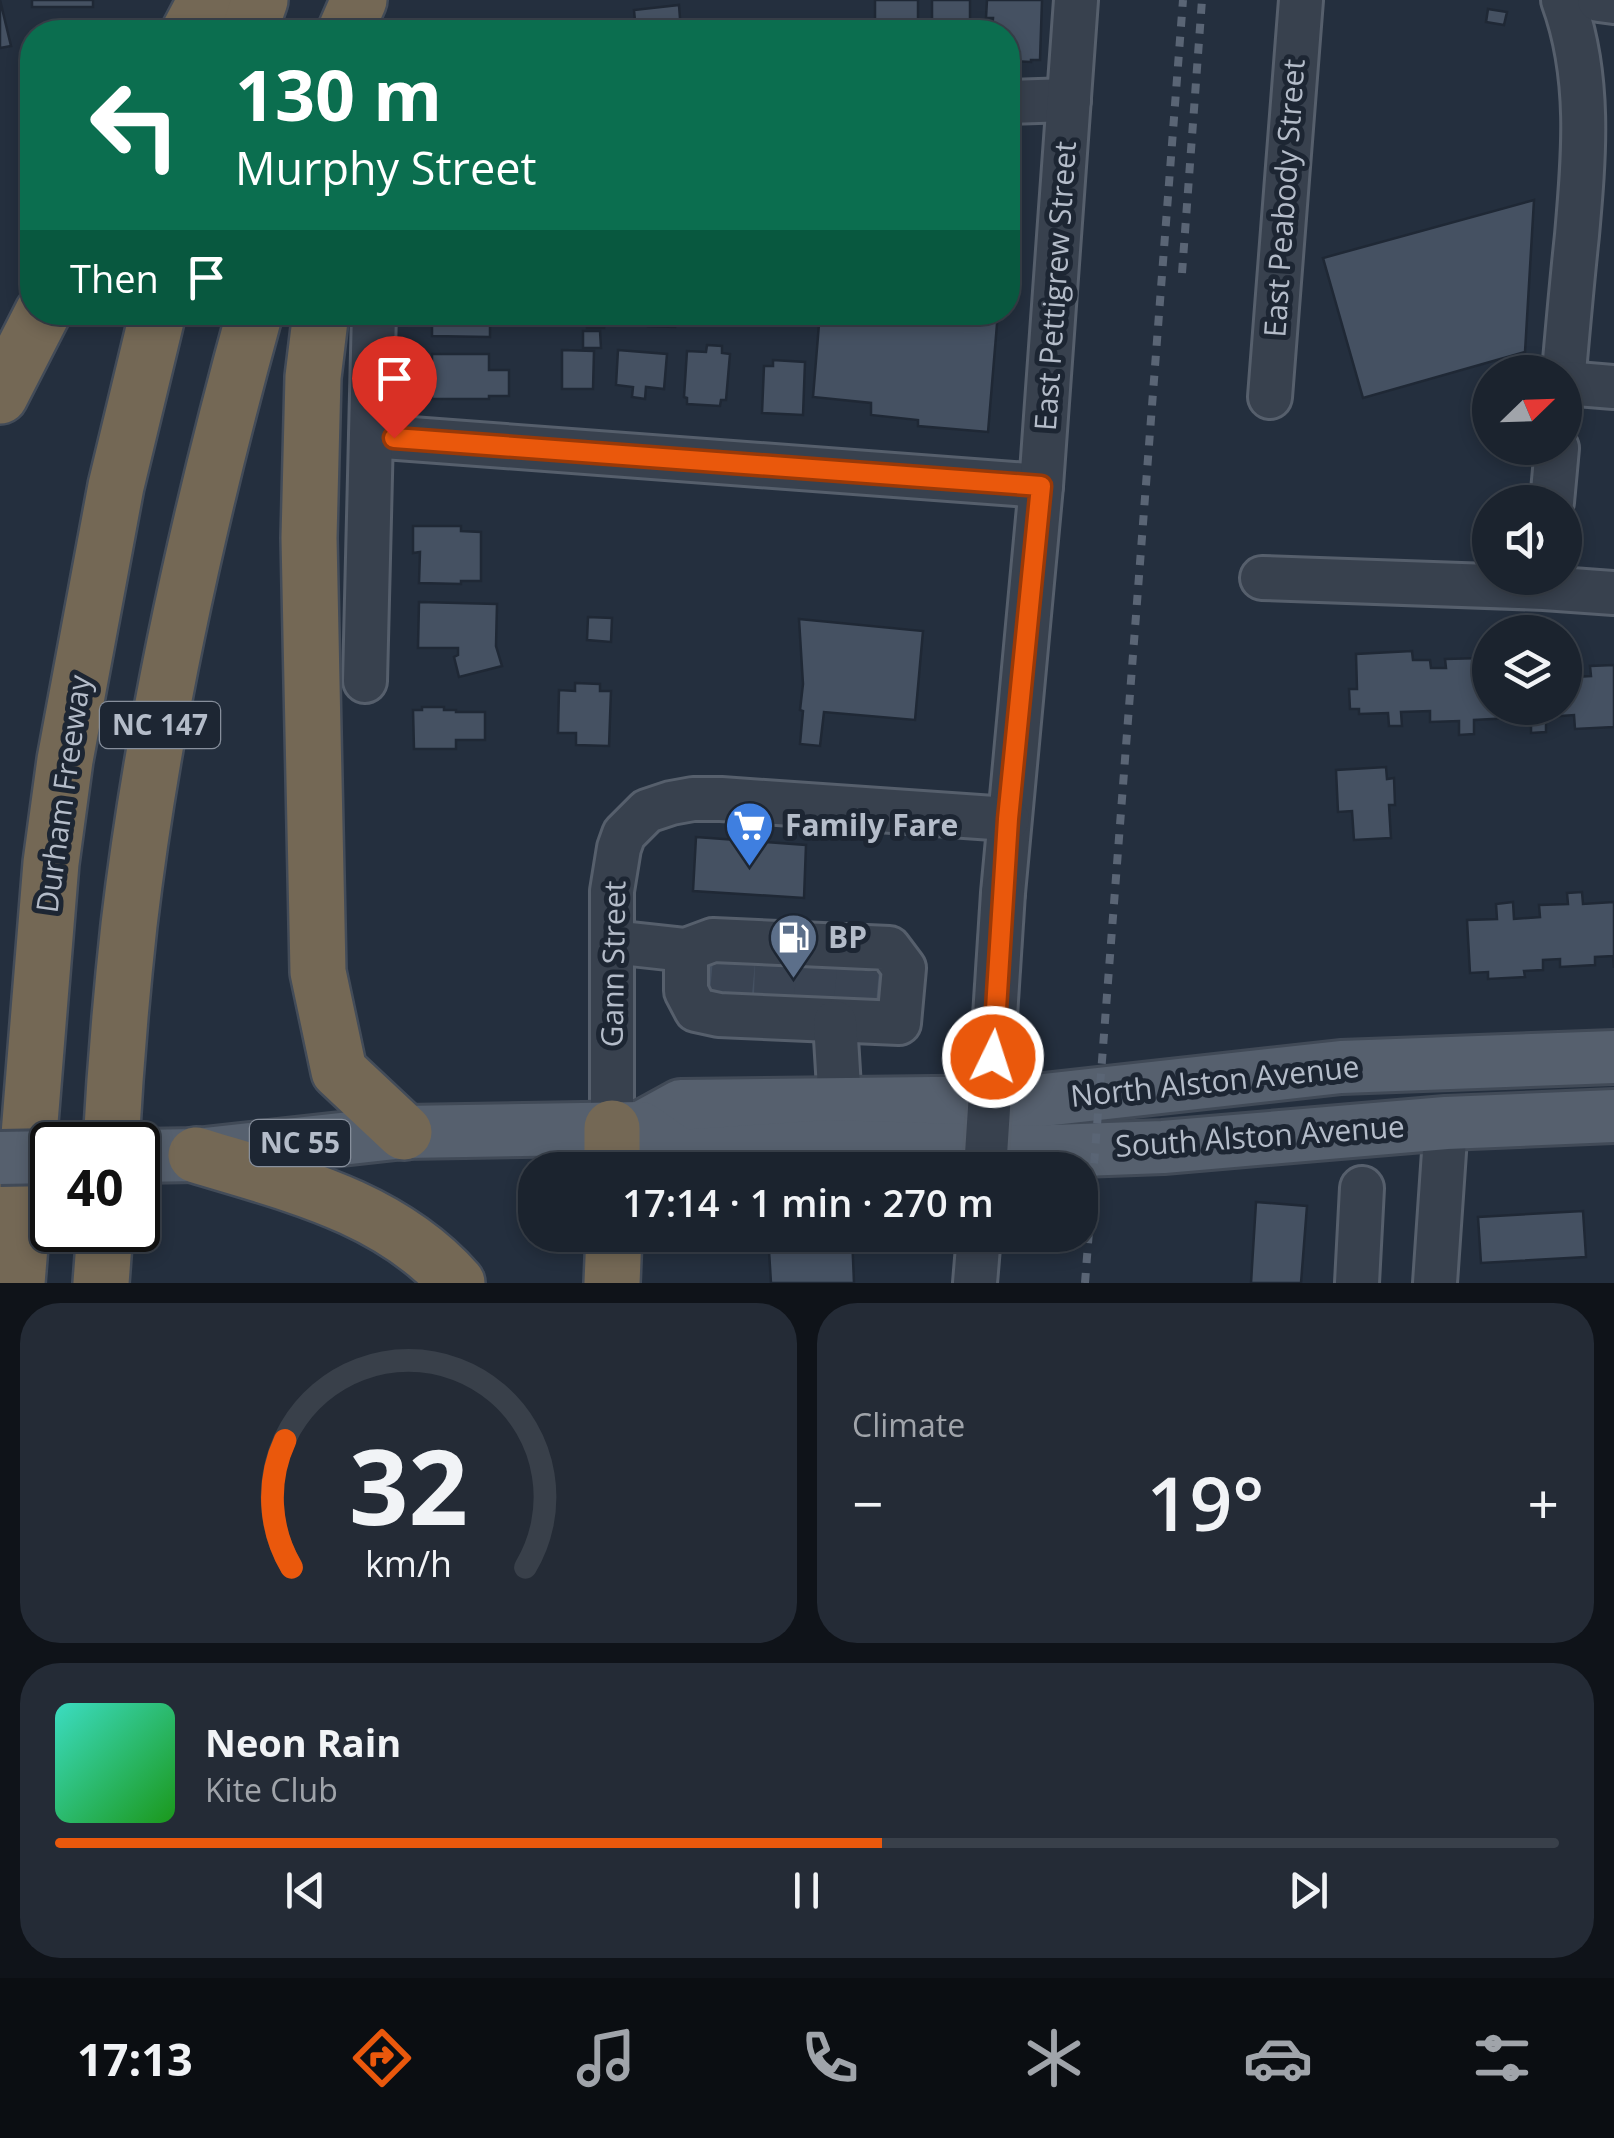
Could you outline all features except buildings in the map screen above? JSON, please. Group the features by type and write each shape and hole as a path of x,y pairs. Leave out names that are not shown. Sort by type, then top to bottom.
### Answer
{"highway":[{"path":"0,396 36,325"},
{"name":"Durham Freeway","path":"17,1283 38,1001 65,760 116,486 155,325"},
{"name":"NC 147","path":"112,1122 130,920 156,744 187,593 251,325"},
{"path":"319,325 313,378 309,538 318,972 339,1071 404,1132"},
{"path":"196,1155 296,1186 382,1221 426,1252 457,1283"},
{"path":"612,1283 613,1252"}],"main road":[{"name":"North Alston Avenue","path":"622,1142 682,1106 1026,1102 1341,1067 1614,1056"},
{"name":"South Alston Avenue","path":"622,1142 682,1156 829,1146 1026,1152 1163,1147 1446,1123 1614,1116"},
{"name":"NC 55","path":"160,1156 404,1132 622,1142"},
{"path":"0,1158 30,1157"}],"street":[{"name":"East Pettigrew Street","path":"986,1152 1008,819 1041,486 1076,0"},
{"name":"East Peabody Street","path":"1270,397 1300,0"},
{"path":"1563,0 1581,70 1597,201 1567,355"},
{"path":"1599,0 1614,2"},
{"path":"1020,102 1069,100"},
{"path":"365,681 374,325"},
{"path":"1582,384 1614,387"},
{"path":"371,436 1041,486"},
{"path":"1262,578 1472,582"},
{"path":"1582,588 1614,592"},
{"name":"Gann Street","path":"622,1142 612,891 624,834 647,811 682,801 721,799 1008,819"},
{"path":"614,942 686,950 713,940 732,978"},
{"path":"686,950 686,991 696,1010 732,978 817,986"},
{"path":"732,978 817,986"},
{"path":"817,986 840,1104"},
{"path":"1435,1283 1446,1123"},
{"path":"1357,1283 1362,1188"},
{"path":"975,1283 978,1252"}],"tunnel":[{"path":"731,993 734,961"},
{"path":"775,996 776,964"},
{"path":"815,999 818,967"},
{"path":"855,1002 858,970"}],"railway":[{"path":"1085,1283 1183,0"},
{"path":"1182,273 1202,0"}],"place":[{"name":"Family Fare","path":"750,868"},
{"name":"BP","path":"793,980"}],"route":[{"path":"394,438 1041,486 1008,819 993,1057"}]}
